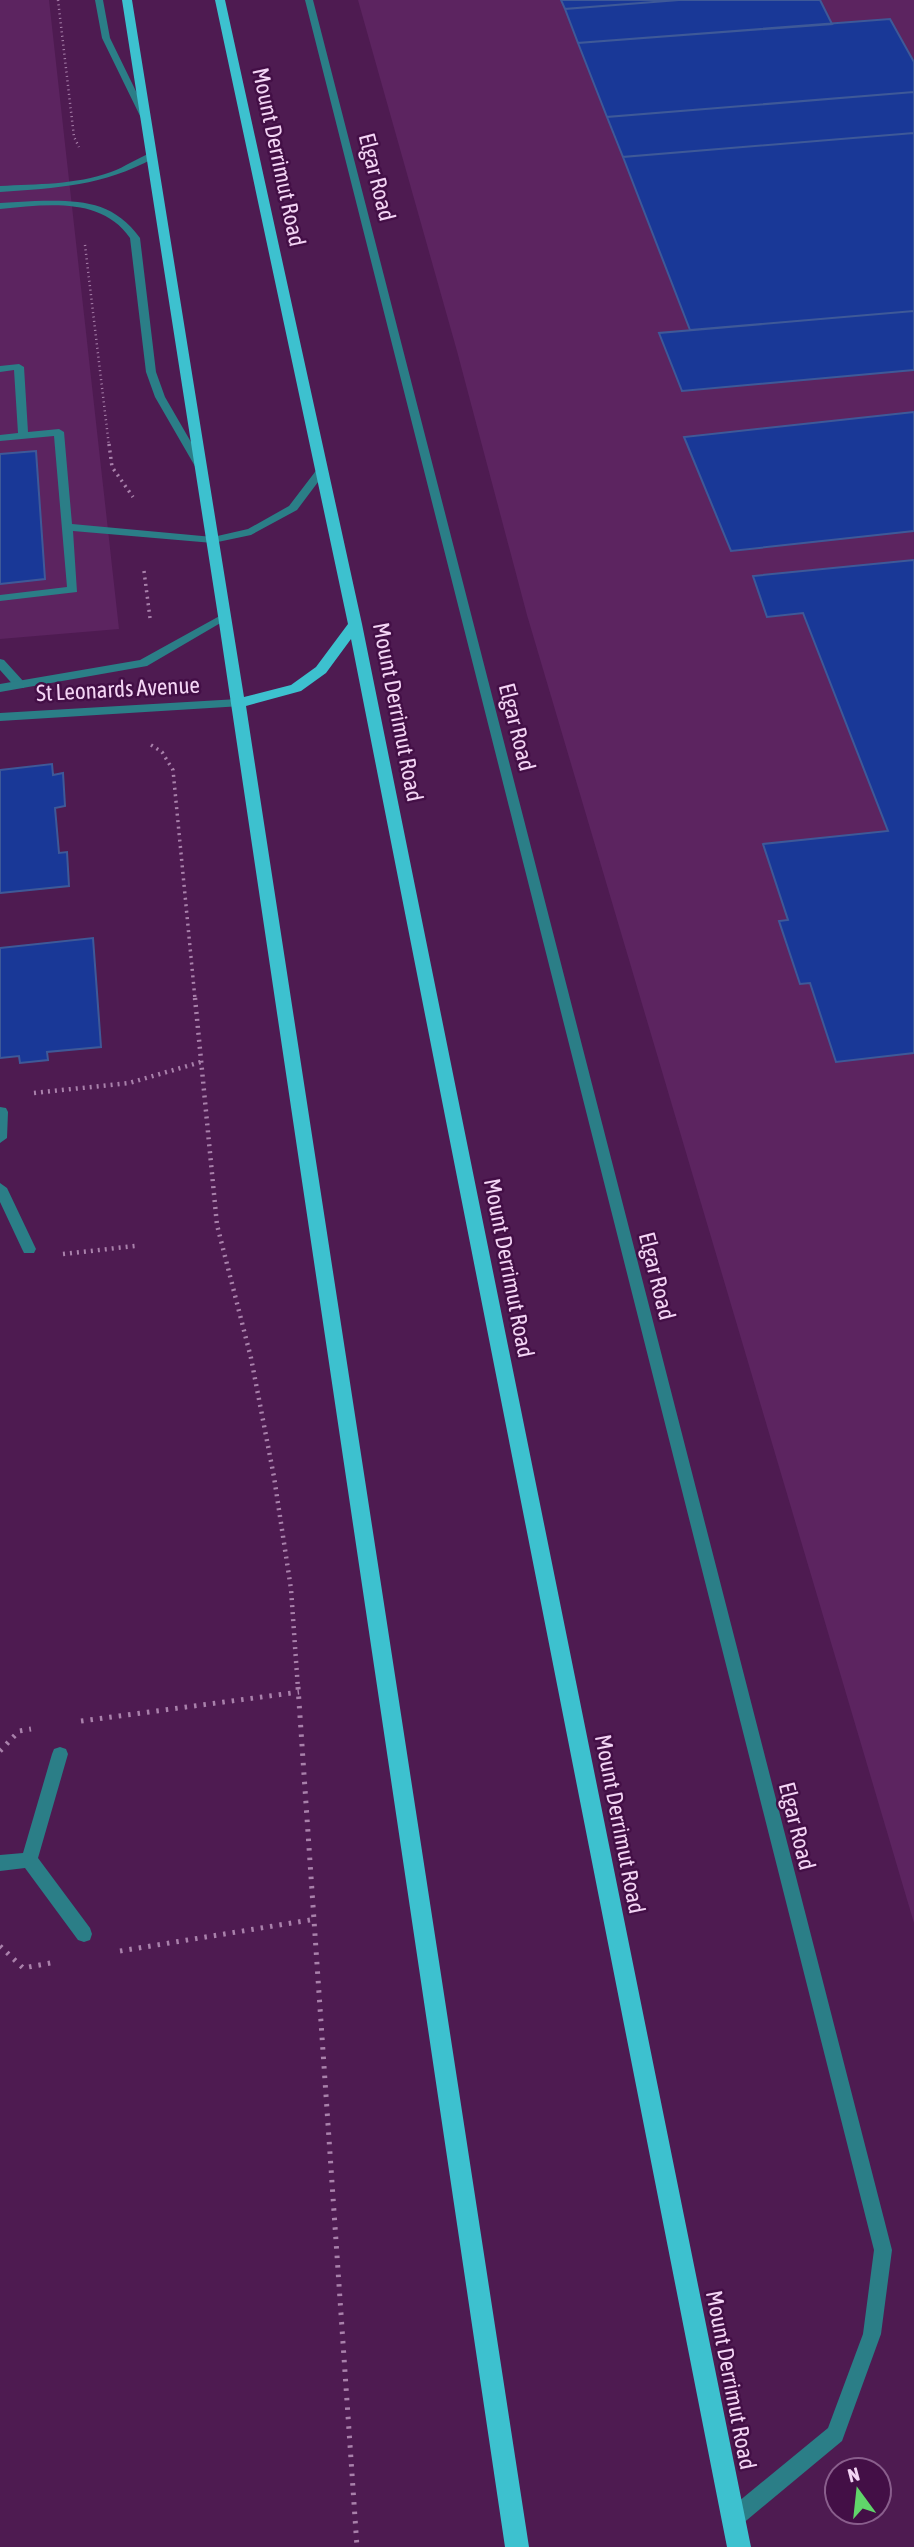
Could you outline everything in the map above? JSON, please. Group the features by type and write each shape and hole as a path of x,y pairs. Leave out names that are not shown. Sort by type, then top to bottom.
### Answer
{"main road":[{"path":"127,0 225,616 517,2547"},
{"name":"Mount Derrimut Road","path":"220,0 355,624 739,2547"},
{"path":"238,703 296,688 321,670 355,624"}],"street":[{"path":"99,0 106,38 146,120"},
{"name":"Elgar Road","path":"309,0 883,2250 872,2334 835,2434 734,2518"},
{"path":"0,189 107,179 151,156"},
{"path":"0,206 77,203 115,217 130,228 135,238 151,372 159,397 201,468"},
{"path":"0,369 19,368 23,436"},
{"path":"0,438 59,432 73,590 0,598"},
{"path":"68,527 213,540 251,532 293,508 321,470"},
{"name":"St Leonards Avenue","path":"0,688 143,663 225,616"},
{"path":"0,663 20,685"},
{"name":"St Leonards Avenue","path":"0,716 125,707 238,703"},
{"path":"0,1138 1,1112"},
{"path":"0,1188 29,1249"},
{"path":"29,1860 60,1754"},
{"path":"0,1863 29,1860"},
{"path":"29,1860 84,1934"}],"path":[{"path":"58,0 74,137 91,169 107,179"},
{"path":"96,209 83,227 112,467 135,500 150,620"},
{"path":"125,707 119,727 162,752 173,770 217,1225 251,1358 274,1477 291,1589 316,1919 357,2547"},
{"path":"26,1094 129,1083 201,1062"},
{"path":"76,1722 299,1692"},
{"path":"109,1953 316,1919"}],"shaded area":[{"path":"0,0 49,0 119,629 0,639"},
{"path":"358,0 914,0 914,1923 527,615 457,351"}],"building":[{"path":"561,0 679,0 565,9"},
{"path":"679,0 820,0 832,24 578,43 565,9"},
{"path":"890,19 914,62 914,92 607,117 578,43"},
{"path":"914,92 914,133 623,157 607,117"},
{"path":"914,133 914,311 690,330 623,157"},
{"path":"914,311 914,370 682,391 659,333"},
{"path":"914,412 914,531 731,551 684,437"},
{"path":"36,451 45,579 0,584 0,454"},
{"path":"914,560 914,1053 836,1062 810,983 800,984 779,921 788,920 763,844 888,831 803,613 767,617 753,576"},
{"path":"52,764 53,775 63,773 65,806 55,808 59,853 67,852 69,886 0,893 0,770"},
{"path":"93,938 101,1047 47,1052 48,1060 20,1063 19,1056 0,1058 0,948"}]}
